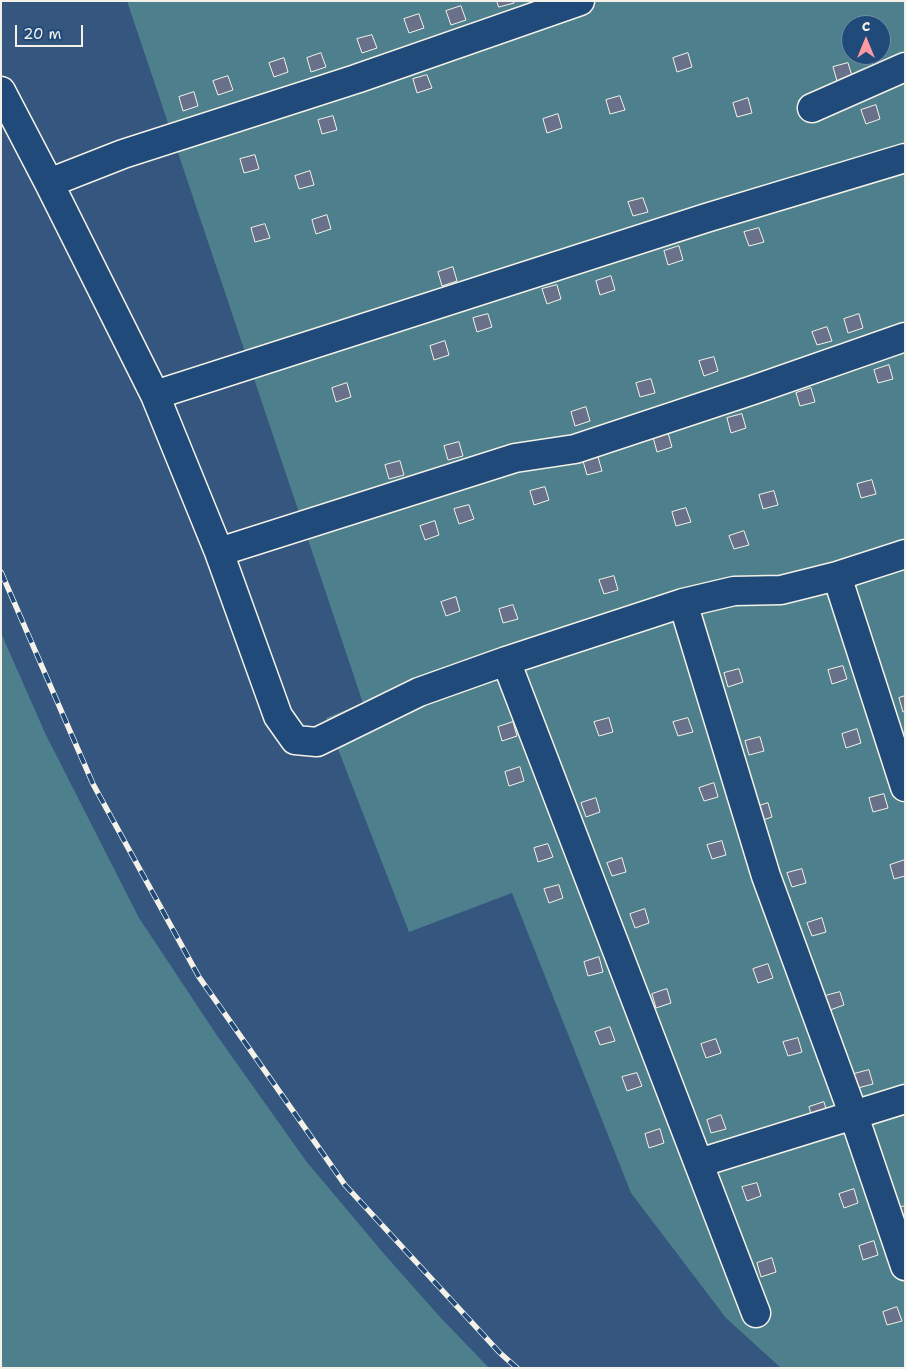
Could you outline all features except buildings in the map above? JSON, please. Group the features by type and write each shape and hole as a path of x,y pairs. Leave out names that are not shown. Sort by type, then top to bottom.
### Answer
{"street":[{"path":"49,183 123,154 356,79 580,1"},
{"path":"812,108 905,67"},
{"path":"1,91 49,183 154,395 219,552 278,716 295,740 317,742 420,692 506,661 683,603 734,591 781,590 837,576 905,554"},
{"path":"154,395 696,221 905,158"},
{"path":"219,552 515,458 575,449 905,337"},
{"path":"837,576 905,787"},
{"path":"683,603 766,876 854,1116 905,1266"},
{"path":"506,661 756,1313"},
{"path":"699,1163 905,1099"}],"green space":[{"path":"127,1 905,1 905,1368 781,1368 726,1318 631,1193 512,893 409,932 326,718 363,703"},
{"path":"1,633 45,733 139,918 218,1037 306,1161 385,1255 440,1317 489,1368 1,1368"}],"railway":[{"path":"1,572 93,784 199,977 345,1185 500,1353 517,1368"}]}
